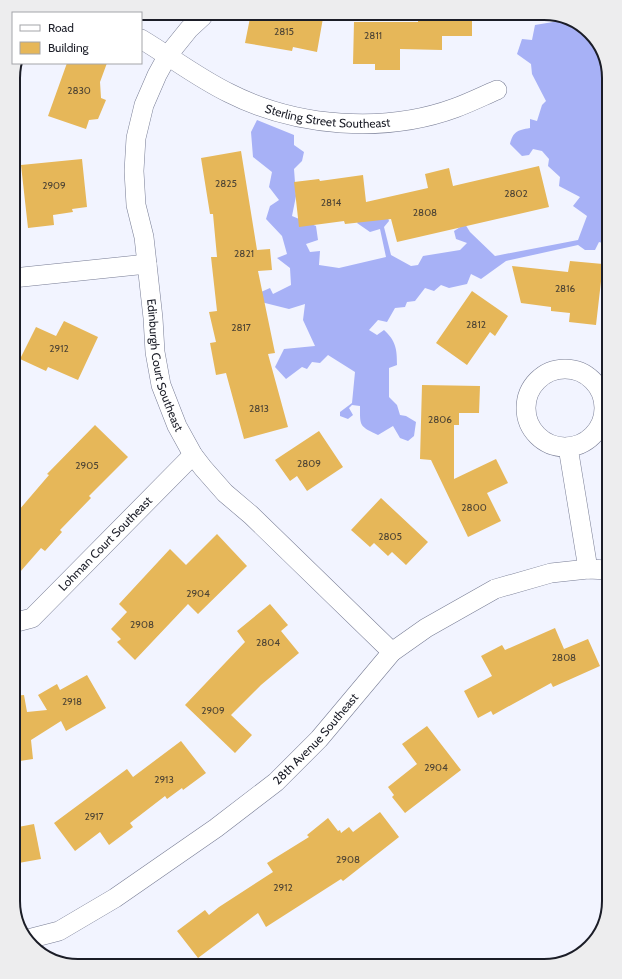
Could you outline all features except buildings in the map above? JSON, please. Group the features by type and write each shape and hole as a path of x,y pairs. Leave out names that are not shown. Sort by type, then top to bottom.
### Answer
{"street":[{"name":"Edinburgh Court Southeast","path":"199,20 189,29 168,55 157,75 144,106 136,138 134,171 136,205 144,237 155,352 161,385 177,426 193,455 203,468 225,493 251,515 392,652"},
{"name":"Sterling Street Southeast","path":"142,40 203,79 230,94 272,111 318,121 364,124 410,120 455,108 497,90"},
{"path":"20,277 147,264"},
{"path":"602,398 598,388 590,378 578,372 566,369 553,371 542,377 533,386 527,397 526,410 528,422 534,433 544,441 555,446 568,447 580,444 592,437 600,426 602,420"},
{"path":"568,447 588,569"},
{"name":"Lohman Court Southeast","path":"20,621 32,618 193,455"},
{"name":"28th Avenue Southeast","path":"33,938 59,931 115,898 216,828 276,782 319,739 392,652 426,628 494,589 551,573 588,569 602,570"}],"shaded area":[{"path":"557,21 570,26 588,40 599,59 602,78 602,243 599,242 595,250 585,250 578,245 506,261 481,279 471,274 467,284 449,288 441,285 434,291 425,288 415,301 407,302 405,307 395,308 387,322 378,320 369,330 377,335 384,330 391,338 397,354 397,365 389,368 389,397 397,405 400,415 406,416 416,422 414,436 408,441 400,438 393,426 378,435 362,425 360,418 360,406 352,405 349,408 353,415 348,419 340,416 340,412 352,403 355,372 328,355 320,363 312,362 307,369 302,367 286,379 275,367 284,349 315,346 303,320 305,304 289,309 249,299 270,288 273,294 291,285 290,268 277,258 287,254 282,236 266,219 270,206 279,200 269,187 272,172 253,157 251,132 257,120 294,135 294,145 304,152 302,161 294,169 296,196 292,216 316,226 318,240 306,244 310,252 320,251 319,265 339,268 386,257 380,229 370,232 357,223 370,205 386,211 389,221 384,227 391,255 411,266 418,265 423,256 460,250 467,243 456,239 454,231 465,224 470,232 495,256 578,240 587,216 573,206 580,197 559,186 560,177 548,166 549,159 542,151 533,149 529,155 522,156 510,144 516,132 530,128 530,119 537,121 542,105 546,101 532,74 531,64 517,54 522,39 532,40 535,25"}]}
